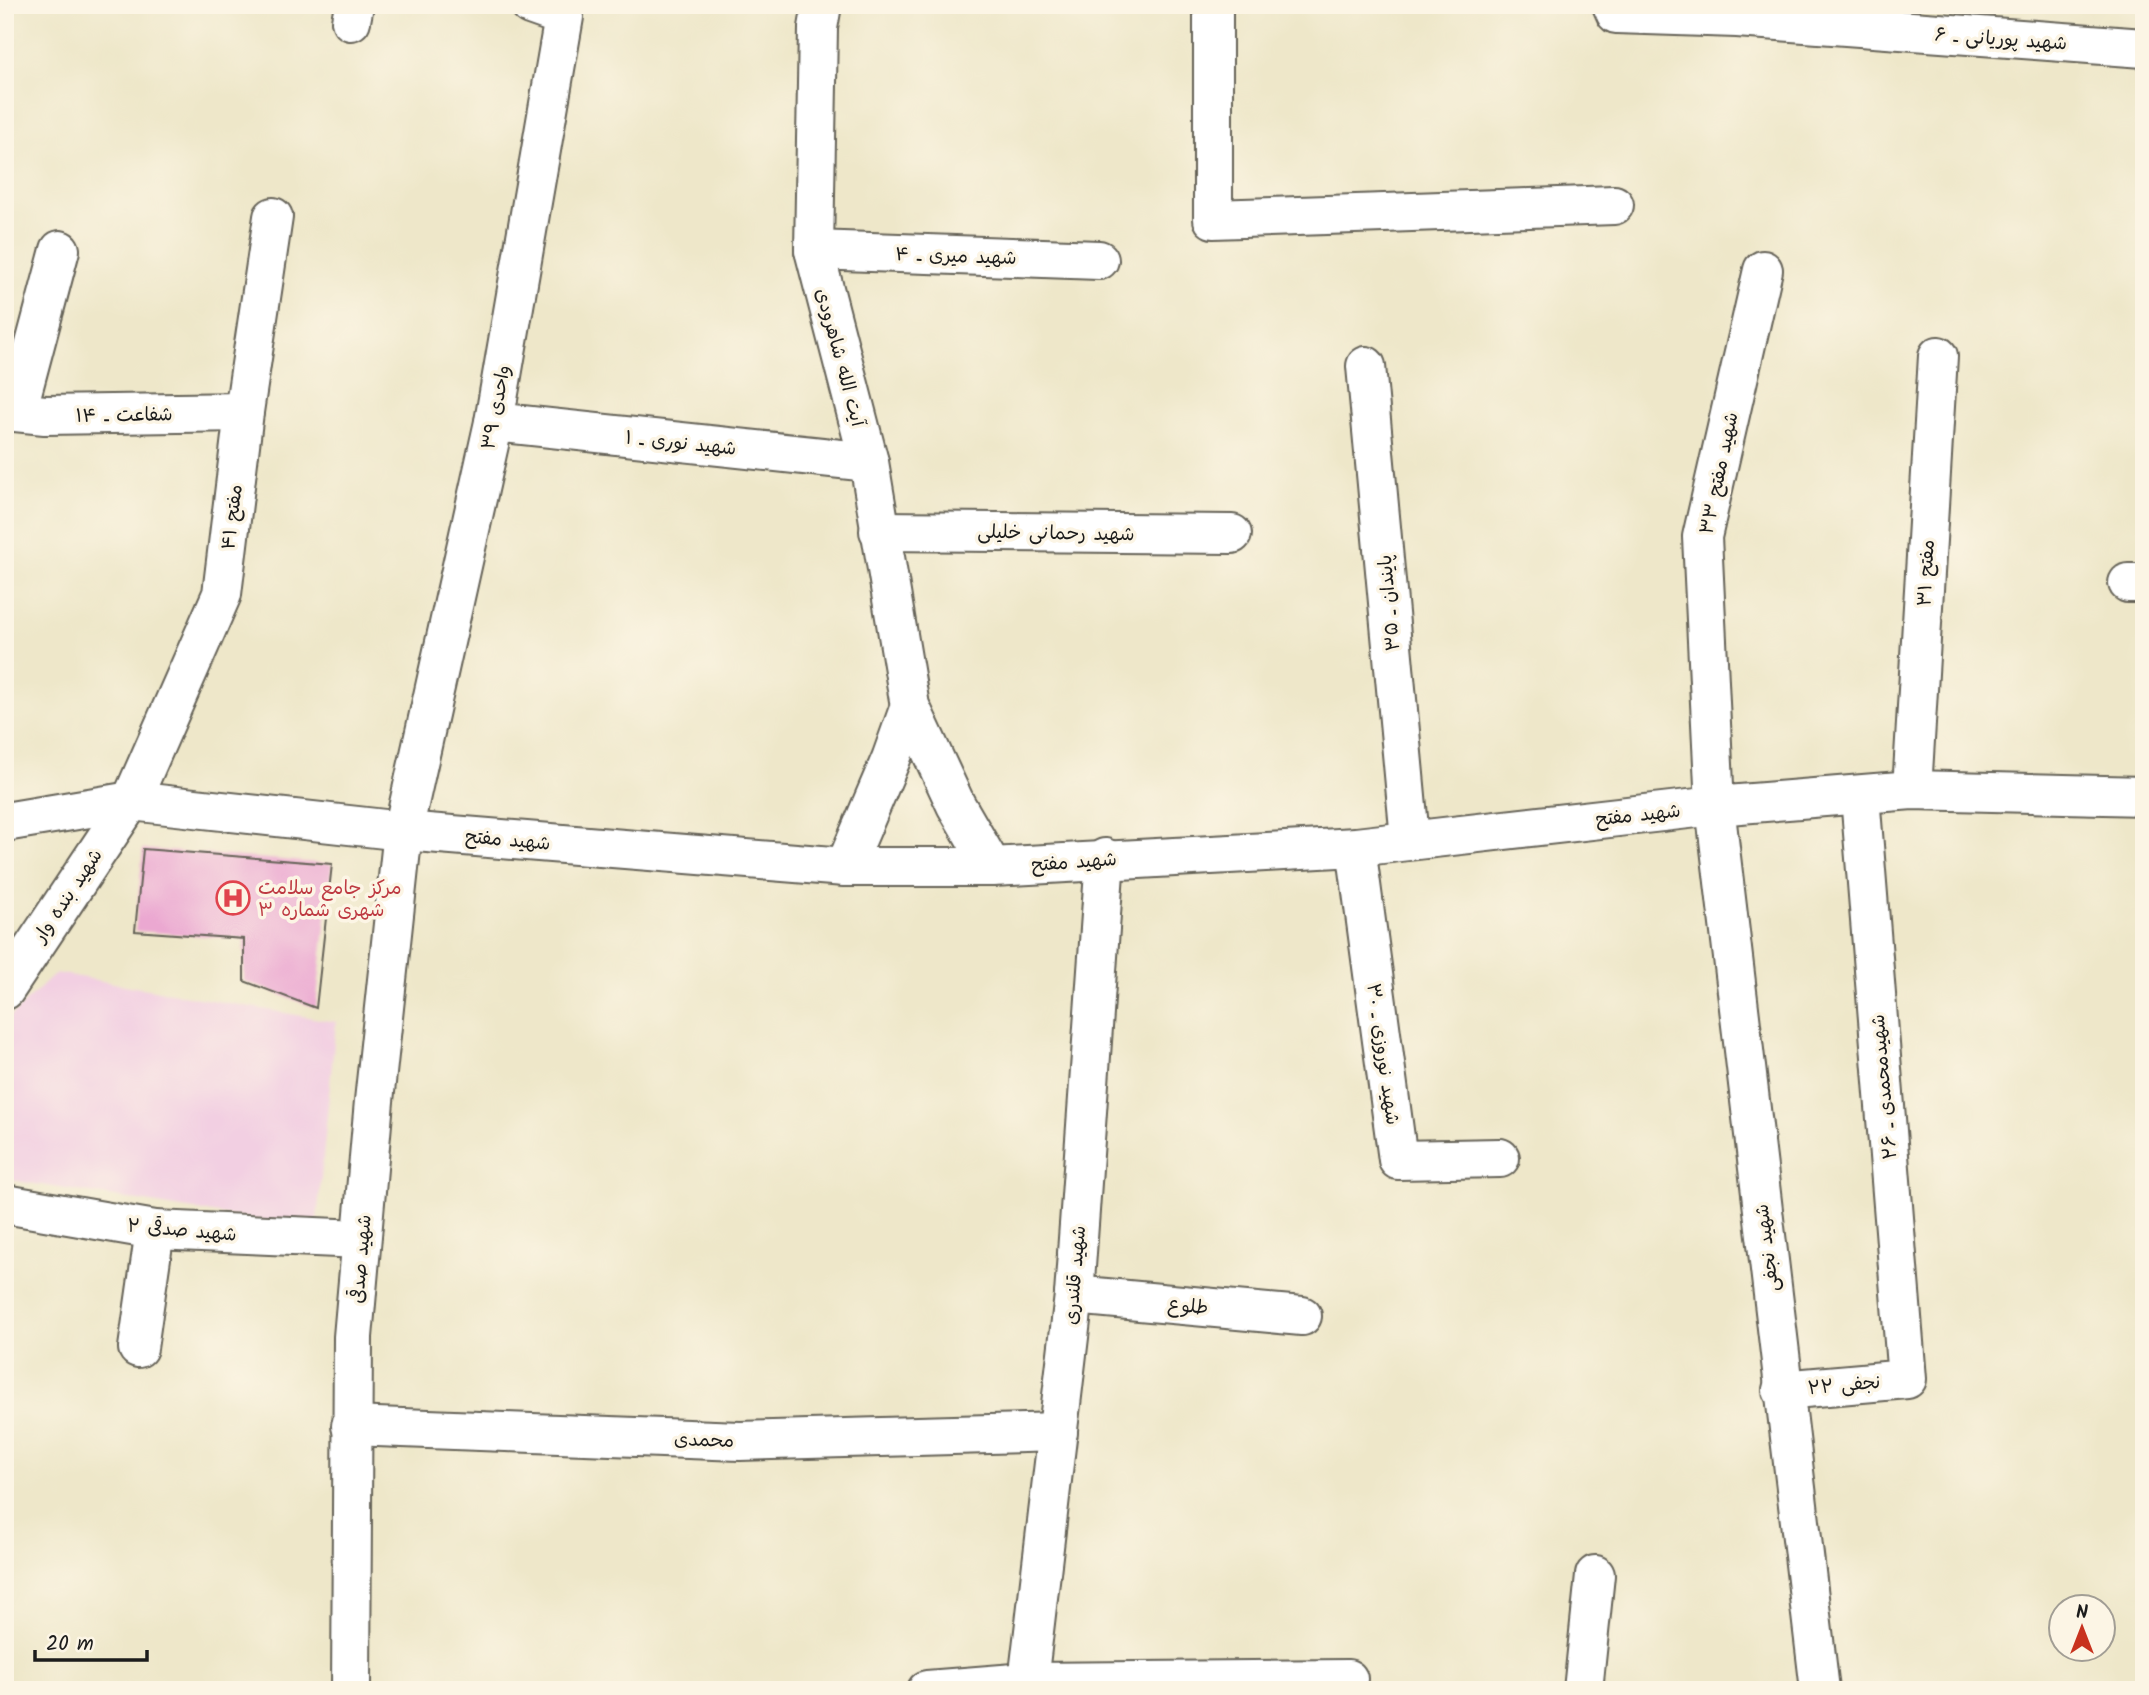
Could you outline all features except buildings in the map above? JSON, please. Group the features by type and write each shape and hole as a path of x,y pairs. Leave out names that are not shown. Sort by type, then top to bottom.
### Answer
{"street":[{"name":"واحدی ۳۹","path":"403,831 494,422 564,17 530,5"},
{"name":"آیت الله شاهرودی","path":"822,5 818,28 814,250 869,462 910,706"},
{"path":"1213,5 1213,219 1614,205"},
{"name":"شهید پوریانی ـ ۶","path":"1612,5 1616,14 1738,18 2144,48"},
{"name":"مفتح ۴۱","path":"131,801 222,594 244,412 273,217"},
{"path":"11,412 60,250"},
{"name":"شهید میری ـ ۴","path":"814,250 1098,260"},
{"name":"شهید مفتح ۳۳","path":"1715,806 1702,537 1763,270"},
{"name":"مفتح ۳۱","path":"1912,790 1938,356"},
{"name":"پایندان ـ ۳۵","path":"1366,366 1409,839"},
{"name":"شفاعت ـ ۱۴","path":"11,412 45,415 244,412"},
{"name":"شهید نوری ـ ۱","path":"494,422 869,462"},
{"name":"شهید رحمانی خلیلی","path":"879,531 1232,534"},
{"path":"845,867 891,759 910,706"},
{"path":"910,706 956,804 992,867"},
{"name":"شهید مفتح","path":"5,822 131,801 403,831 845,867 992,867 1356,847 1715,806 1912,790 2144,796"},
{"name":"شهیدمحمدی ـ ۲۶","path":"1860,796 1907,1378"},
{"name":"شهید بنده وار","path":"5,990 131,801"},
{"name":"شهید نجفی","path":"1715,806 1782,1390 1820,1690"},
{"name":"شهید صدقی","path":"351,1690 353,1337 403,831"},
{"name":"شهید نوروزی ـ ۳۰","path":"1356,847 1398,1160 1500,1158"},
{"name":"شهید قلندری","path":"1028,1686 1074,1295 1105,859"},
{"name":"شهید صدقی ۲","path":"5,1204 155,1230 361,1239"},
{"path":"138,1348 155,1230"},
{"name":"طلوع","path":"1074,1295 1302,1316"},
{"name":"نجفی ۲۲","path":"1782,1390 1907,1378"},
{"name":"محمدی","path":"351,1426 740,1441 1058,1433"},
{"path":"1583,1690 1595,1575"},
{"path":"927,1690 1348,1679"}],"shaded area":[{"path":"56,973 336,1022 316,1230 5,1179 5,1031 11,1016"}],"place":[{"name":"مرکز جامع سلامت شهری شماره ۳","path":"233,898"}]}
